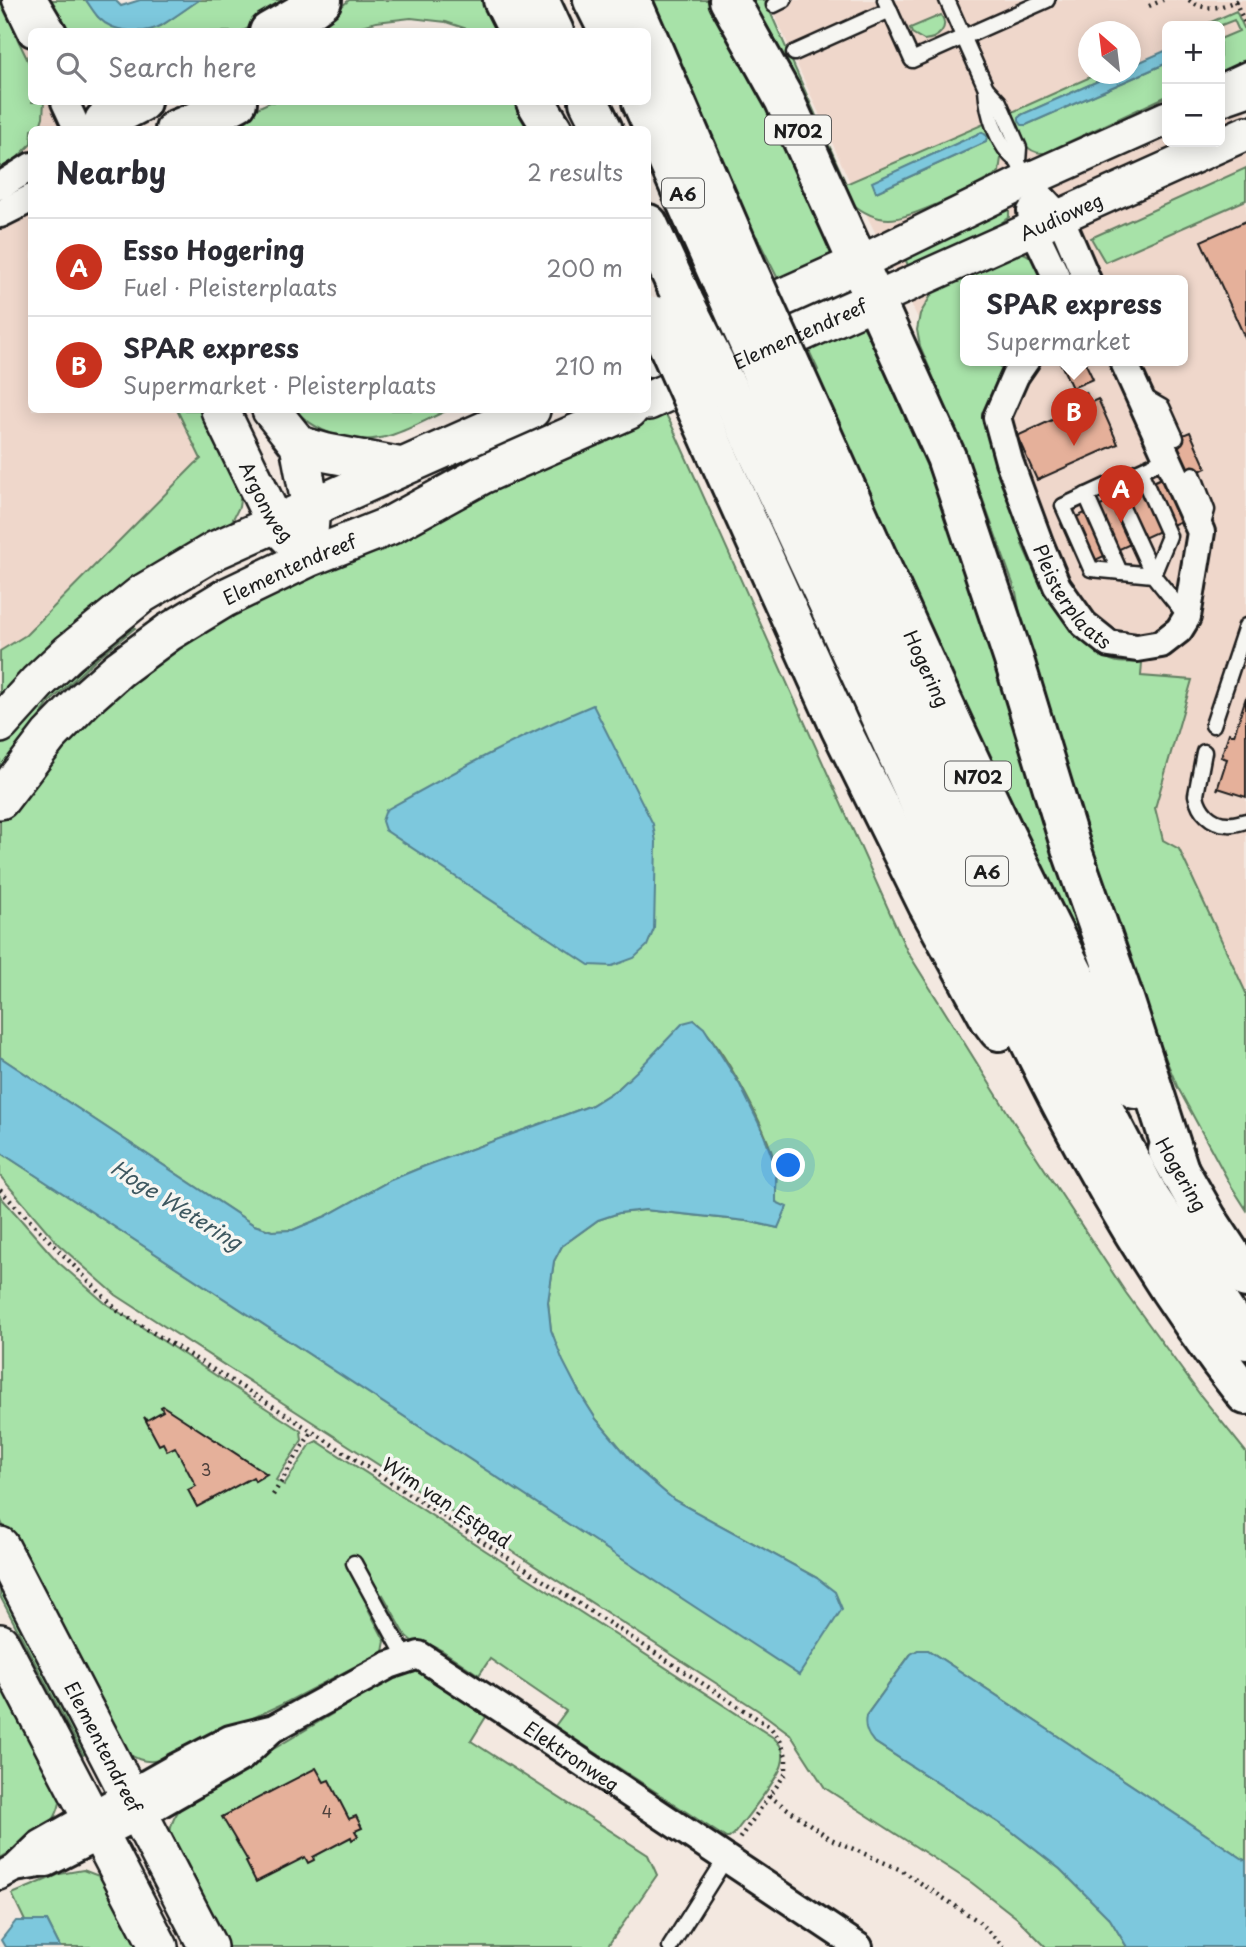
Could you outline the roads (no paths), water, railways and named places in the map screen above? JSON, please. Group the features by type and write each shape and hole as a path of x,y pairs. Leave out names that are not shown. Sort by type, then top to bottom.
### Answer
{"highway":[{"path":"276,28 322,0"},
{"path":"503,0 517,28"},
{"path":"539,0 552,28"},
{"path":"593,0 607,28"},
{"path":"631,0 643,28"},
{"name":"N702","path":"729,0 784,99 946,457 1014,660 1072,851 1125,1002 1180,1173"},
{"path":"651,46 736,279"},
{"path":"95,122 134,105"},
{"path":"538,105 551,126"},
{"path":"554,105 564,126"},
{"path":"590,105 601,126"},
{"name":"A6","path":"644,105 736,279 747,391 898,671 1007,915 1150,1198 1246,1340"},
{"path":"186,126 216,115"},
{"name":"Hogering","path":"651,242 662,306 747,391 1002,826 1109,1040 1180,1173 1246,1278"},
{"name":"Hogering","path":"747,391 810,561 991,963 1077,1133 1132,1232 1180,1306 1246,1395"}],"main road":[{"name":"Elementendreef","path":"651,357 857,264"},
{"name":"Elementendreef","path":"651,400 874,300"},
{"name":"Argonweg","path":"221,413 275,523 308,558"},
{"name":"Argonweg","path":"273,413 299,445 311,508 308,558"},
{"path":"0,724 69,653 142,594 216,550 524,413"},
{"name":"Elementendreef","path":"0,800 49,736 84,700 119,669 169,632 225,598 308,558 389,526 482,475 622,413"},
{"path":"299,445 402,467"},
{"name":"Elementendreef","path":"0,1546 208,1947"},
{"path":"0,1643 159,1947"}],"street":[{"path":"16,0 30,28"},
{"path":"34,0 51,28"},
{"path":"1225,97 1246,90"},
{"path":"70,105 95,122"},
{"path":"857,264 1022,171 1162,120"},
{"name":"Audioweg","path":"874,300 1246,134"},
{"path":"0,186 28,168"},
{"path":"1022,171 1046,222 1083,275"},
{"path":"0,214 28,200"},
{"path":"1046,222 1057,275"},
{"name":"Pleisterplaats","path":"1022,366 997,417 1009,461 1057,586 1084,624 1109,644 1137,648 1161,644 1179,630 1187,617"},
{"path":"1126,366 1137,392 1171,448 1201,532 1187,617"},
{"name":"Elektronweg","path":"407,1660 419,1655 859,1947"},
{"path":"8,1872 47,1863 95,1826 133,1805 242,1757 274,1728 390,1665 407,1660"}],"lane":[{"path":"947,0 986,88 986,107 1007,153 1022,171"},
{"path":"794,53 888,5 912,60 1047,0"},
{"path":"1225,79 1246,69"},
{"path":"1153,575 1091,569 1063,506 1140,471 1171,448"},
{"path":"1140,471 1169,536 1153,575"},
{"path":"1193,474 1207,510 1201,532"},
{"path":"1111,484 1153,575 1187,617"},
{"path":"1086,495 1120,572"},
{"path":"1213,725 1246,626"},
{"path":"1204,752 1196,795 1204,813 1214,821 1228,824 1246,821"},
{"path":"354,1563 407,1660"},
{"path":"670,1947 726,1858"}],"water":[{"path":"86,0 115,0 121,6 140,0 199,0 155,28 116,28 97,16"},
{"path":"1162,52 1162,65 1141,74 1141,62"},
{"path":"1091,84 1119,84 1026,125 1019,121 1023,114"},
{"path":"982,132 987,136 986,142 876,192 872,182"},
{"path":"593,705 653,824 656,842 654,929 647,946 634,958 612,966 589,965 385,830 382,821 386,810 514,741"},
{"name":"Hoge Wetering","path":"694,1020 704,1028 740,1085 762,1130 776,1168 776,1202 787,1207 778,1228 747,1221 645,1210 619,1213 598,1220 562,1246 554,1261 548,1302 551,1330 563,1361 596,1419 640,1471 674,1500 817,1578 835,1592 842,1609 799,1675 0,1152 0,1057 254,1225 272,1231 293,1230 326,1216 391,1180 592,1105 619,1088 683,1023"},
{"path":"918,1650 928,1650 1246,1861 1246,1947 1127,1947 1110,1919 1060,1869 1010,1830 873,1741 866,1729 866,1716 911,1654"},
{"path":"16,1921 47,1921 60,1947 5,1947 1,1940"}],"place":[{"name":"SPAR express","path":"1074,446"},
{"name":"Esso Hogering","path":"1121,523"}]}
